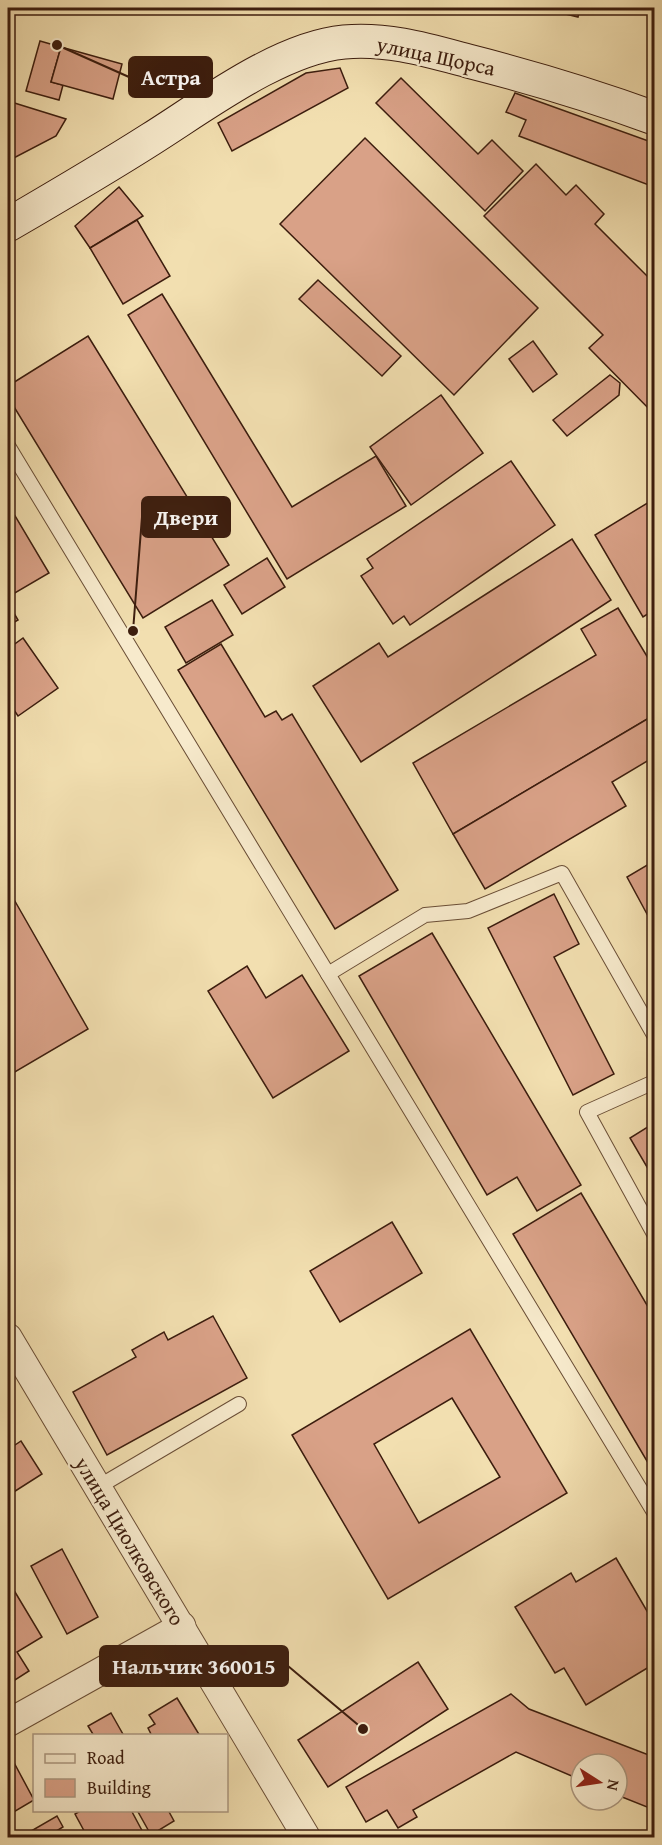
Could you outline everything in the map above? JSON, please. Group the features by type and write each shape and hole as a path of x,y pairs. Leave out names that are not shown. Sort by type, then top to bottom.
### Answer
{"street":[{"name":"улица Щорса","path":"8,225 97,173 249,78 297,53 342,42 369,40 400,43 551,84 654,118"},
{"name":"улица Циолковского","path":"8,1337 308,1838"},
{"path":"8,1723 182,1626"}],"lane":[{"path":"8,446 654,1512"},
{"path":"328,974 425,915 468,911 562,873 654,1035"},
{"path":"654,1082 587,1112 654,1234"},
{"path":"98,1487 239,1404"}],"building":[{"path":"499,8 526,8 525,14"},
{"path":"541,8 580,8 578,17"},
{"path":"40,41 61,47 51,82 63,85 59,100 26,91"},
{"path":"61,47 122,64 113,99 51,82"},
{"path":"340,68 348,88 232,151 218,123 306,73"},
{"path":"401,78 478,154 492,140 523,171 485,211 376,103"},
{"path":"515,93 654,143 654,187 519,136 526,120 506,112"},
{"path":"8,101 66,119 56,136 8,161"},
{"path":"365,138 538,308 454,395 280,224"},
{"path":"536,164 566,195 576,185 604,214 595,224 650,279 654,274 654,414 589,348 603,335 484,216"},
{"path":"119,187 143,216 90,248 75,226"},
{"path":"137,220 170,276 123,304 90,248"},
{"path":"318,280 401,356 382,376 299,299"},
{"path":"162,294 292,507 376,456 406,506 287,579 128,315"},
{"path":"88,336 229,565 143,618 8,397 8,386"},
{"path":"533,341 557,374 533,392 509,359"},
{"path":"610,375 620,383 619,395 567,436 553,420"},
{"path":"441,395 483,453 411,505 370,447"},
{"path":"511,461 555,525 410,625 404,616 393,624 361,576 373,568 367,559"},
{"path":"654,499 654,610 643,617 595,535"},
{"path":"8,504 49,573 8,597"},
{"path":"572,539 611,600 361,762 313,686 379,643 388,657"},
{"path":"267,558 285,587 242,614 224,585"},
{"path":"212,600 233,635 186,663 165,627"},
{"path":"8,603 18,620 8,626"},
{"path":"618,608 654,668 654,715 453,834 413,763 596,655 581,629"},
{"path":"23,638 58,688 18,716 8,701 8,649"},
{"path":"221,644 265,717 276,711 282,720 292,714 398,890 335,929 178,670"},
{"path":"654,715 654,757 612,782 626,806 485,889 453,834"},
{"path":"654,861 654,927 627,877"},
{"path":"8,889 88,1029 8,1076"},
{"path":"554,894 579,944 554,957 614,1074 573,1095 488,928"},
{"path":"432,933 581,1185 537,1211 517,1177 487,1195 359,976"},
{"path":"247,966 266,998 302,975 349,1051 273,1098 208,991"},
{"path":"654,1123 654,1179 630,1138"},
{"path":"581,1193 654,1317 654,1473 513,1234"},
{"path":"392,1222 422,1273 340,1322 310,1271"},
{"path":"213,1316 247,1378 107,1455 73,1392 136,1357 132,1350 164,1332 168,1340"},
{"path":"470,1329 567,1493 388,1599 292,1435","holes":["452,1398 500,1477 419,1523 374,1444"]},
{"path":"10,1436 15,1445 21,1441 42,1474 9,1495 8,1438"},
{"path":"62,1549 98,1617 67,1634 31,1566"},
{"path":"616,1558 654,1623 654,1664 586,1705 564,1668 555,1673 515,1607 571,1573 576,1582"},
{"path":"15,1592 42,1637 17,1652 29,1671 15,1680 8,1668 8,1596"},
{"path":"418,1662 448,1709 328,1787 298,1740"},
{"path":"511,1694 529,1709 654,1757 654,1808 652,1809 629,1800 629,1752 569,1752 569,1775 516,1752 413,1810 417,1817 398,1828 387,1810 366,1822 346,1787"},
{"path":"177,1698 199,1734 151,1734 148,1728 155,1724 149,1715"},
{"path":"111,1713 123,1734 93,1734 88,1726"},
{"path":"11,1757 33,1798 33,1801 12,1813 8,1806 8,1759"},
{"path":"78,1812 132,1812 146,1838 88,1838 75,1814"},
{"path":"138,1812 169,1812 174,1821 151,1835"},
{"path":"57,1816 63,1827 45,1838 19,1838"}],"place":[{"name":"Астра","path":"57,45"},
{"name":"Двери","path":"133,631"},
{"name":"Нальчик 360015","path":"363,1729"}]}
